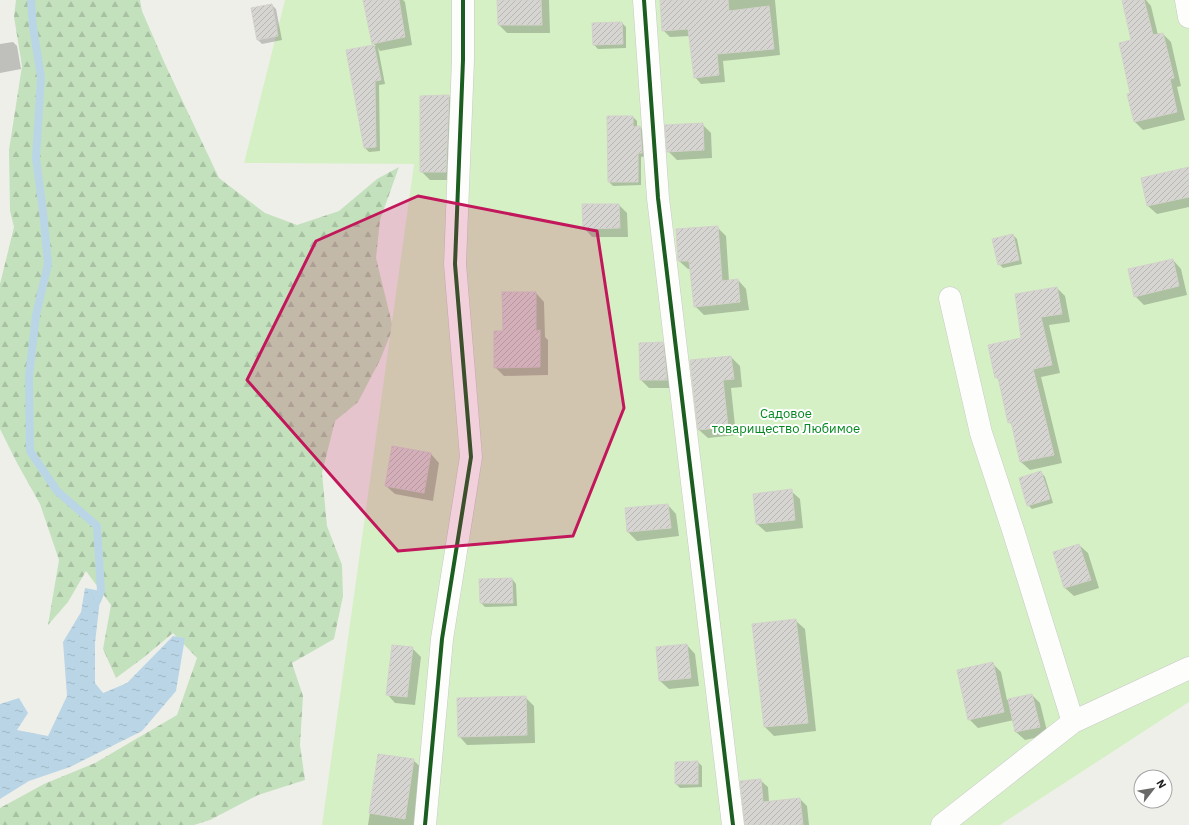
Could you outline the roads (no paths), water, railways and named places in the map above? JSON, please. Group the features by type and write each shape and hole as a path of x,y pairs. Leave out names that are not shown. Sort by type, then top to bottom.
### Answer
{"street":[{"path":"425,825 442,639 471,457 456,264 464,0"},
{"path":"644,0 658,198 733,825"},
{"path":"1186,0 1189,17"},
{"path":"950,298 981,433 1073,722"},
{"path":"942,825 1073,722 1189,668"}],"water":[{"path":"85,588 101,591 95,643 95,683 103,693 127,683 173,636 185,638 176,691 142,731 70,767 29,781 0,799 0,704 19,698 28,713 17,730 48,736 67,696 63,642 81,612"}],"waterway":[{"path":"31,0 33,27 41,77 36,158 48,264 36,315 29,377 30,451 57,491 97,526 101,591 97,601"}],"park label":[{"name":"Садовое товарищество Любимое","path":"786,420"}]}
